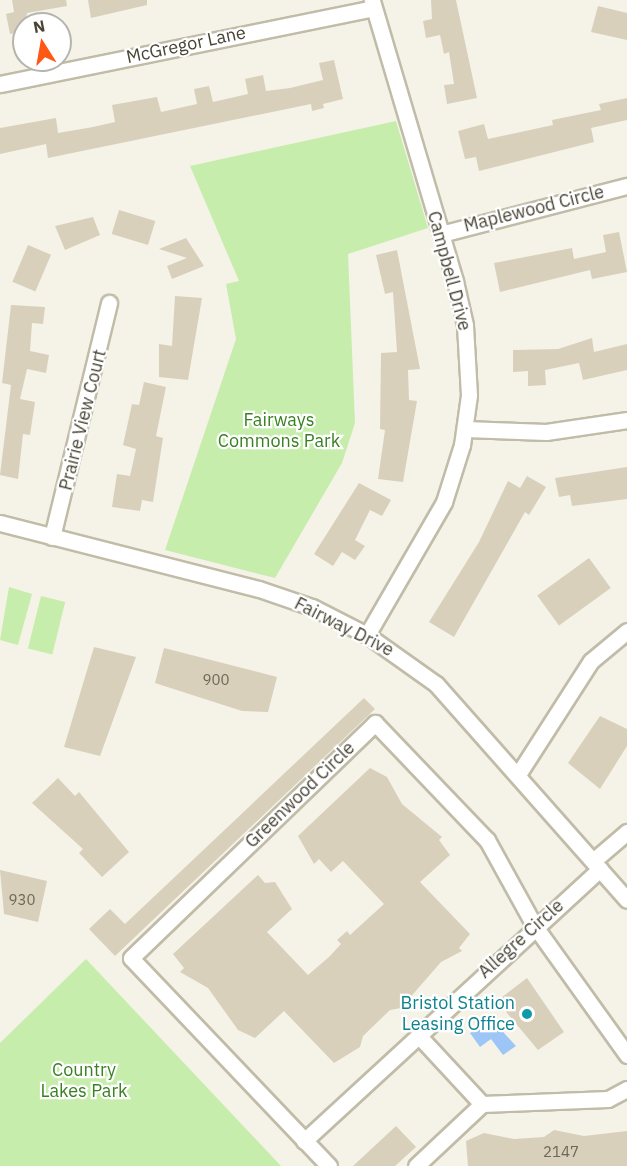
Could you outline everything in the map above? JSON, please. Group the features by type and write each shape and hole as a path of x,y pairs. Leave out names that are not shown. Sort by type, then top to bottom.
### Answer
{"street":[{"name":"McGregor Lane","path":"0,84 373,4"},
{"name":"Campbell Drive","path":"368,635 444,502 465,429 465,325 441,234 373,4"},
{"name":"Maplewood Circle","path":"441,234 627,186"},
{"name":"Prairie View Court","path":"52,537 109,303"},
{"path":"465,429 546,432 627,420"},
{"name":"Fairway Drive","path":"0,523 259,589 312,607 368,635 436,684 519,773 627,900"},
{"path":"519,773 591,661 627,631"},
{"name":"Greenwood Circle","path":"329,1166 131,958 375,723 487,840 534,925 627,1055"},
{"name":"Allegre Circle","path":"304,1141 597,865 627,832"},
{"path":"418,1035 482,1104"},
{"path":"416,1166 482,1104 608,1099 627,1089"}],"green space":[{"name":"Fairways Commons Park","path":"396,121 428,228 348,254 355,423 342,463 275,578 165,550 236,339 226,284 239,281 190,166"},
{"path":"9,587 32,594 18,645 0,640"},
{"path":"41,596 65,602 52,654 28,648"},
{"name":"Country Lakes Park","path":"86,959 281,1166 0,1166 0,1043"}],"water":[{"path":"493,1021 516,1046 503,1055 491,1039 480,1047 470,1033"}],"building":[{"path":"12,0 66,0 67,6 33,12 14,12"},
{"path":"88,0 147,0 147,5 91,18"},
{"path":"431,0 456,0 477,98 447,104 444,85 454,84 449,52 444,54 440,35 426,38 423,21 432,19"},
{"path":"598,6 627,13 627,40 591,32"},
{"path":"12,12 12,34 10,34 6,14"},
{"path":"334,60 343,99 323,104 324,108 312,111 311,104 48,158 46,144 0,154 0,128 56,118 58,133 93,127 115,122 112,105 157,97 161,112 197,104 194,89 209,86 213,102 248,94 245,79 263,75 266,91 290,88 323,80 319,63"},
{"path":"627,98 627,120 591,128 594,142 479,171 476,157 465,159 458,131 484,124 488,139 553,125 552,120 601,110 599,104"},
{"path":"119,210 155,221 148,245 112,234"},
{"path":"93,217 100,235 65,250 55,226"},
{"path":"619,232 627,272 592,279 590,270 500,292 494,263 572,248 574,259 606,252 603,235"},
{"path":"186,238 204,266 172,279 167,266 187,258 159,249"},
{"path":"28,245 51,255 35,292 12,282"},
{"path":"397,250 420,369 408,370 409,400 417,401 403,482 378,479 385,430 380,429 381,353 397,352 393,292 385,294 376,255"},
{"path":"175,296 202,298 188,380 159,377 159,344 172,346"},
{"path":"11,305 45,307 43,324 32,323 30,351 49,355 46,373 27,369 20,399 35,402 30,435 23,434 18,479 0,475 11,385 2,383"},
{"path":"592,338 594,352 627,344 627,370 583,380 579,363 545,370 546,385 528,386 528,371 513,372 513,350 558,349"},
{"path":"144,382 166,387 156,436 163,438 153,502 142,500 140,511 112,507 117,474 130,476 136,449 123,445 132,404 139,405"},
{"path":"627,467 627,499 572,506 570,495 559,497 555,478"},
{"path":"527,476 546,487 529,515 525,512 454,637 429,622 479,542 508,481 520,488"},
{"path":"359,483 391,500 382,516 370,510 355,540 365,546 355,560 342,552 333,566 314,554"},
{"path":"589,558 611,588 559,626 537,596"},
{"path":"94,647 136,657 100,756 64,747"},
{"path":"164,648 277,677 268,712 242,711 155,683"},
{"path":"364,698 375,709 115,956 89,929 110,909 125,924"},
{"path":"600,716 627,729 627,746 600,789 568,763"},
{"path":"370,768 387,777 402,804 442,837 439,840 450,855 420,882 470,934 459,948 462,951 441,962 401,1008 390,1010 363,1036 360,1047 334,1063 284,1011 255,1038 238,1030 208,988 180,972 184,968 173,954 258,875 265,883 275,882 292,909 267,932 308,975 329,957 341,944 337,940 347,931 350,935 384,904 343,861 331,872 319,859 314,864 298,836"},
{"path":"58,778 75,796 79,792 129,852 102,877 79,853 83,849 32,803"},
{"path":"0,870 47,881 38,922 4,914"},
{"name":"Bristol Station Leasing Office","path":"527,978 564,1032 538,1050 497,1001"},
{"path":"396,1126 416,1147 395,1166 353,1166"},
{"path":"554,1130 584,1136 627,1131 627,1166 468,1166 466,1141 484,1133 514,1139 544,1137"}],"place":[{"name":"Bristol Station Leasing Office","path":"527,1014"}]}
